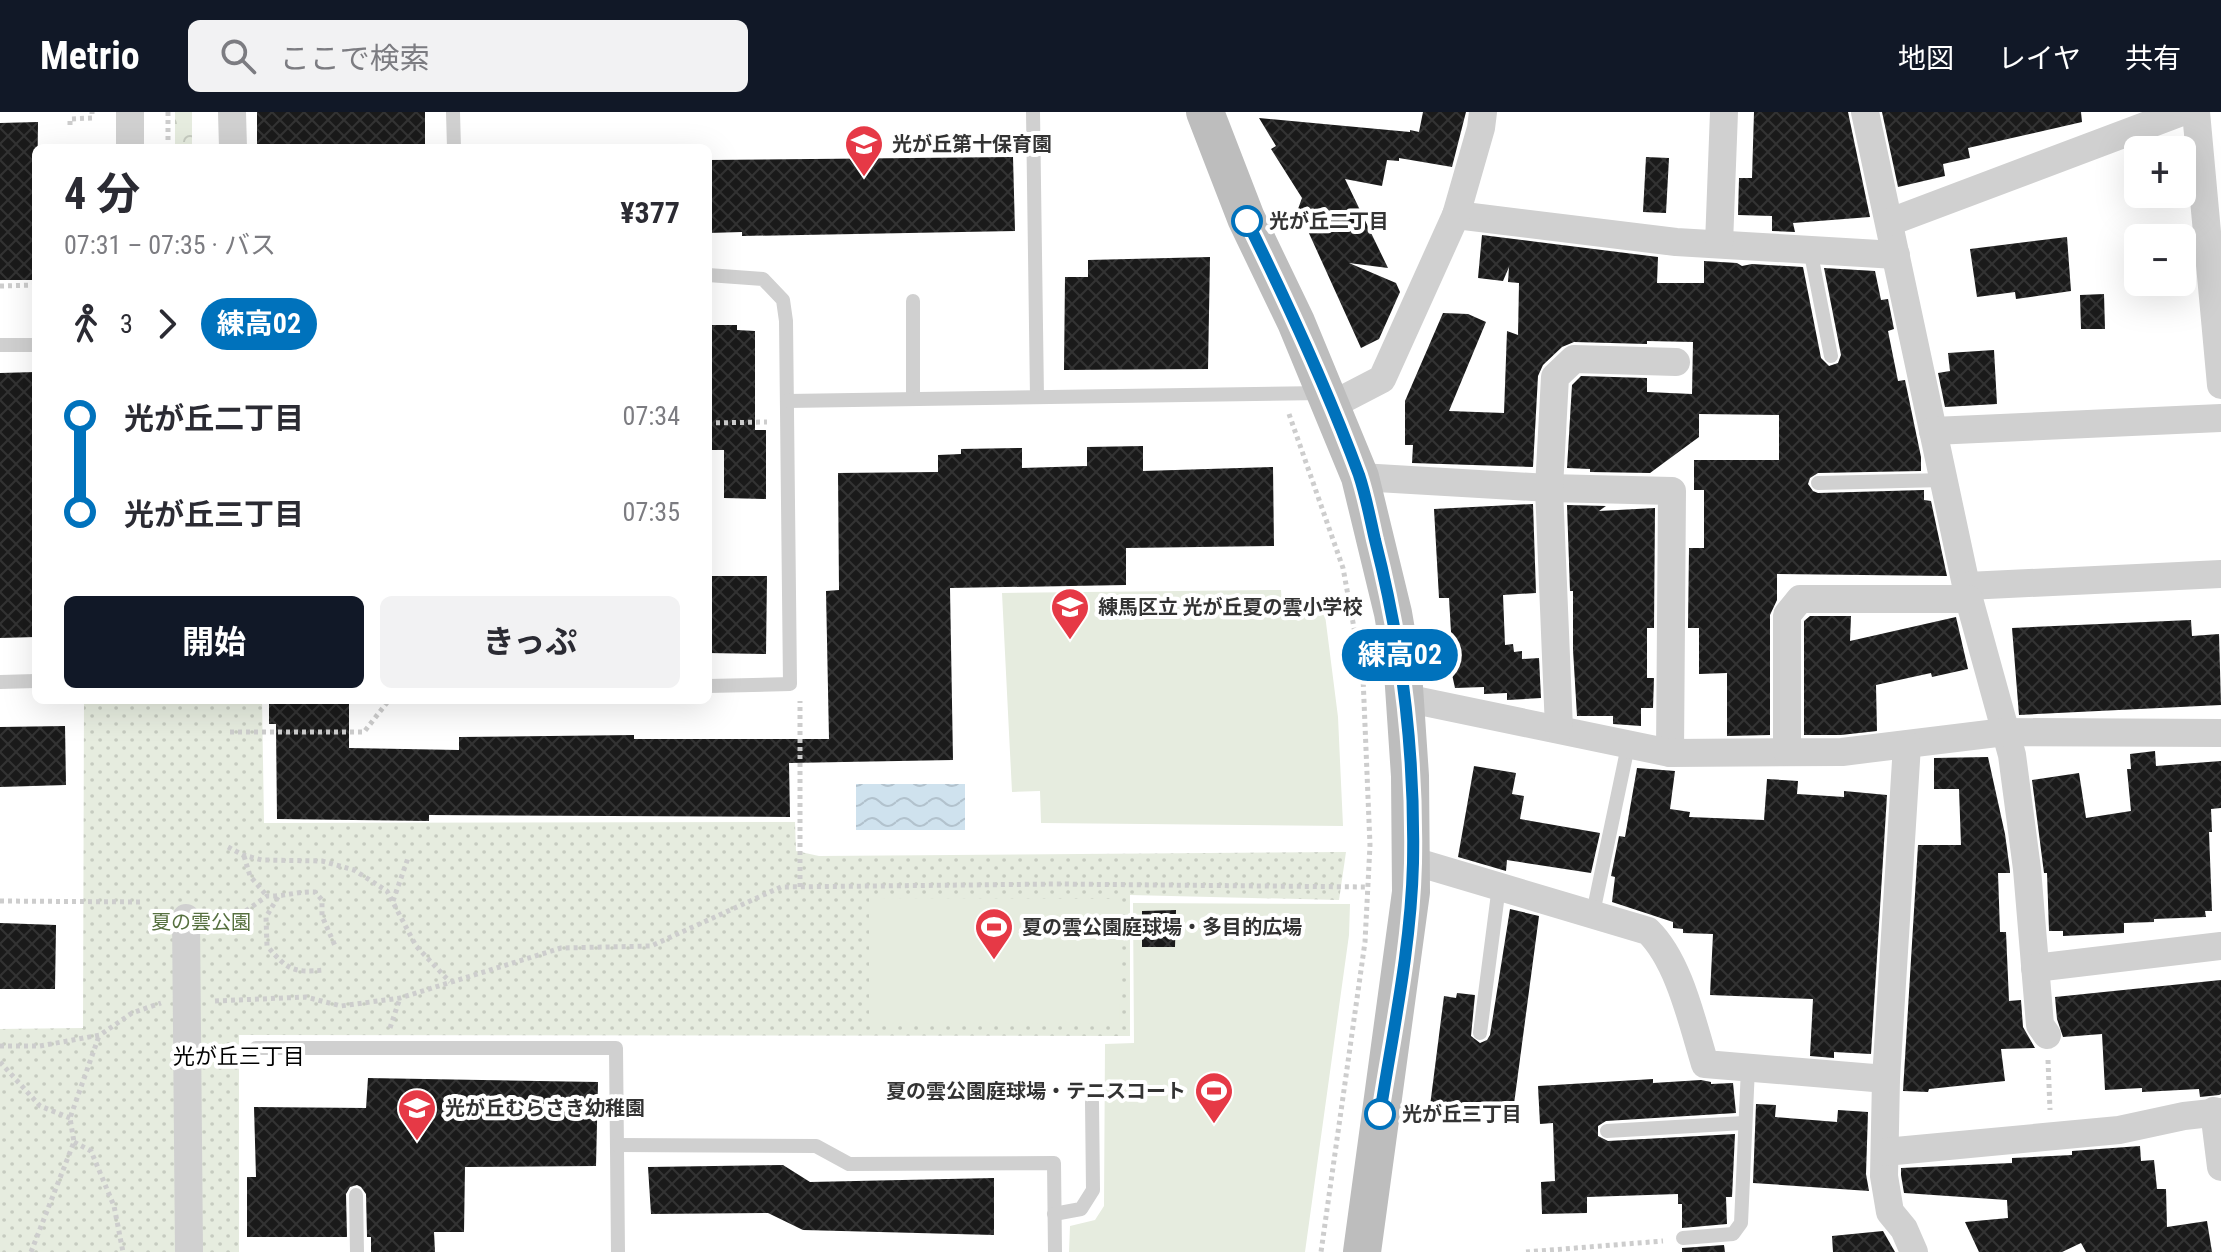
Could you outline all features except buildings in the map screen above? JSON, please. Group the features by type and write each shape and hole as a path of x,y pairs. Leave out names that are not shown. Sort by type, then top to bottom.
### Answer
{"street":[{"path":"130,112 130,144"},
{"path":"232,112 233,144"},
{"path":"1327,400 1382,379 1456,215 1483,112"},
{"path":"1719,244 1724,112"},
{"path":"1865,112 1968,593 2012,755 2027,869 2040,1025 2047,1035"},
{"path":"1890,222 2182,112"},
{"path":"2196,112 2221,385"},
{"path":"1208,114 1246,218 1296,322 1360,477 1393,613 1405,698 1413,861 1403,969 1362,1252"},
{"path":"1456,215 1676,242 1896,255"},
{"path":"1559,729 1549,488 1555,377 1574,359 1676,362"},
{"path":"1933,431 2221,418"},
{"path":"1360,477 1549,488 1672,491 1670,753"},
{"path":"1787,752 1787,615 1800,599 1968,593 2221,574"},
{"path":"1405,698 1670,753 1842,752 2005,732 2221,733"},
{"path":"1907,745 1886,1079 1884,1176 1890,1212 1904,1229 1914,1252"},
{"path":"1413,861 1639,926 1658,941 1682,992 1705,1064 1886,1079"},
{"path":"186,924 189,1252"},
{"path":"2035,968 2221,946"},
{"path":"1885,1152 2119,1130 2218,1112 2221,1167"}],"lane":[{"path":"453,112 454,144"},
{"path":"1033,112 1037,397"},
{"path":"1810,249 1831,356"},
{"path":"712,275 763,279 783,300 786,321 790,684 712,686"},
{"path":"913,301 913,399"},
{"path":"0,345 32,345"},
{"path":"787,401 1037,397 1327,400"},
{"path":"1818,483 1944,480"},
{"path":"0,682 32,681"},
{"path":"1593,913 1628,746"},
{"path":"1480,1033 1499,886"},
{"path":"256,1048 616,1048 618,1252"},
{"path":"1683,1238 1733,1234 1741,1223 1748,1068"},
{"path":"1054,1214 1081,1209 1093,1190 1092,1102"},
{"path":"1607,1131 1744,1123"},
{"path":"617,1145 816,1146 849,1164 1054,1163 1055,1252"},
{"path":"356,1195 357,1252"}],"path":[{"path":"70,125 70,119 92,118 92,112"},
{"path":"168,112 168,144"},
{"path":"0,286 32,285"},
{"path":"1288,410 1343,568 1363,677 1370,845 1365,942 1321,1252"},
{"path":"712,423 787,422"},
{"path":"790,684 801,688 800,887"},
{"path":"230,732 364,732 386,704"},
{"path":"228,847 262,860 322,861 354,870 387,891 416,946 450,982"},
{"path":"243,855 250,876 267,896"},
{"path":"393,901 408,858"},
{"path":"0,1046 40,1046 100,1035 132,1013 166,1001 306,997 341,1006 400,998 561,948 651,946 781,887 1058,884 1368,887"},
{"path":"186,924 223,927 267,896 278,897 298,891 315,892 322,900 322,916 336,948"},
{"path":"278,897 266,917 267,946 287,968 307,972 325,970"},
{"path":"0,901 143,902"},
{"path":"390,1031 400,998"},
{"path":"31,1252 74,1142 70,1118 100,1035"},
{"path":"2047,1035 2051,1136"},
{"path":"0,1062 40,1106 70,1118"},
{"path":"74,1142 91,1151 114,1206 123,1252"},
{"path":"1526,1252 1683,1238"}],"green space":[{"path":"175,112 192,112 192,144 175,144"},
{"path":"1281,590 1282,604 1324,607 1338,717 1343,826 1041,823 1040,791 1012,792 1002,593"},
{"name":"夏の雲公園","path":"84,704 262,704 264,823 795,822 796,851 819,856 1346,852 1339,900 1130,895 1130,1036 239,1035 239,1252 0,1252 0,1029 83,1028"},
{"name":"夏の雲公園庭球場・多目的広場","path":"869,898 1119,899 1120,1023 869,1024"},
{"name":"夏の雲公園庭球場・テニスコート","path":"1133,903 1350,904 1349,935 1305,1252 1069,1252 1070,1226 1095,1220 1104,1206 1105,1044 1134,1043"}],"water":[{"path":"856,784 965,784 965,830 856,830"}],"bus line":[{"name":"練高02","path":"1247,221 1296,322 1360,477 1393,613 1403,672 1413,861 1403,969 1380,1114"}],"place":[{"name":"光が丘第十保育園","path":"864,178"},
{"name":"光が丘二丁目","path":"1247,221"},
{"name":"練馬区立 光が丘夏の雲小学校","path":"1070,641"},
{"name":"夏の雲公園庭球場・多目的広場","path":"994,961"},
{"name":"光が丘三丁目","path":"1380,1114"},
{"name":"夏の雲公園庭球場・テニスコート","path":"1214,1125"},
{"name":"光が丘むらさき幼稚園","path":"417,1142"}],"district":[{"name":"光が丘三丁目","path":"239,1056"}]}
